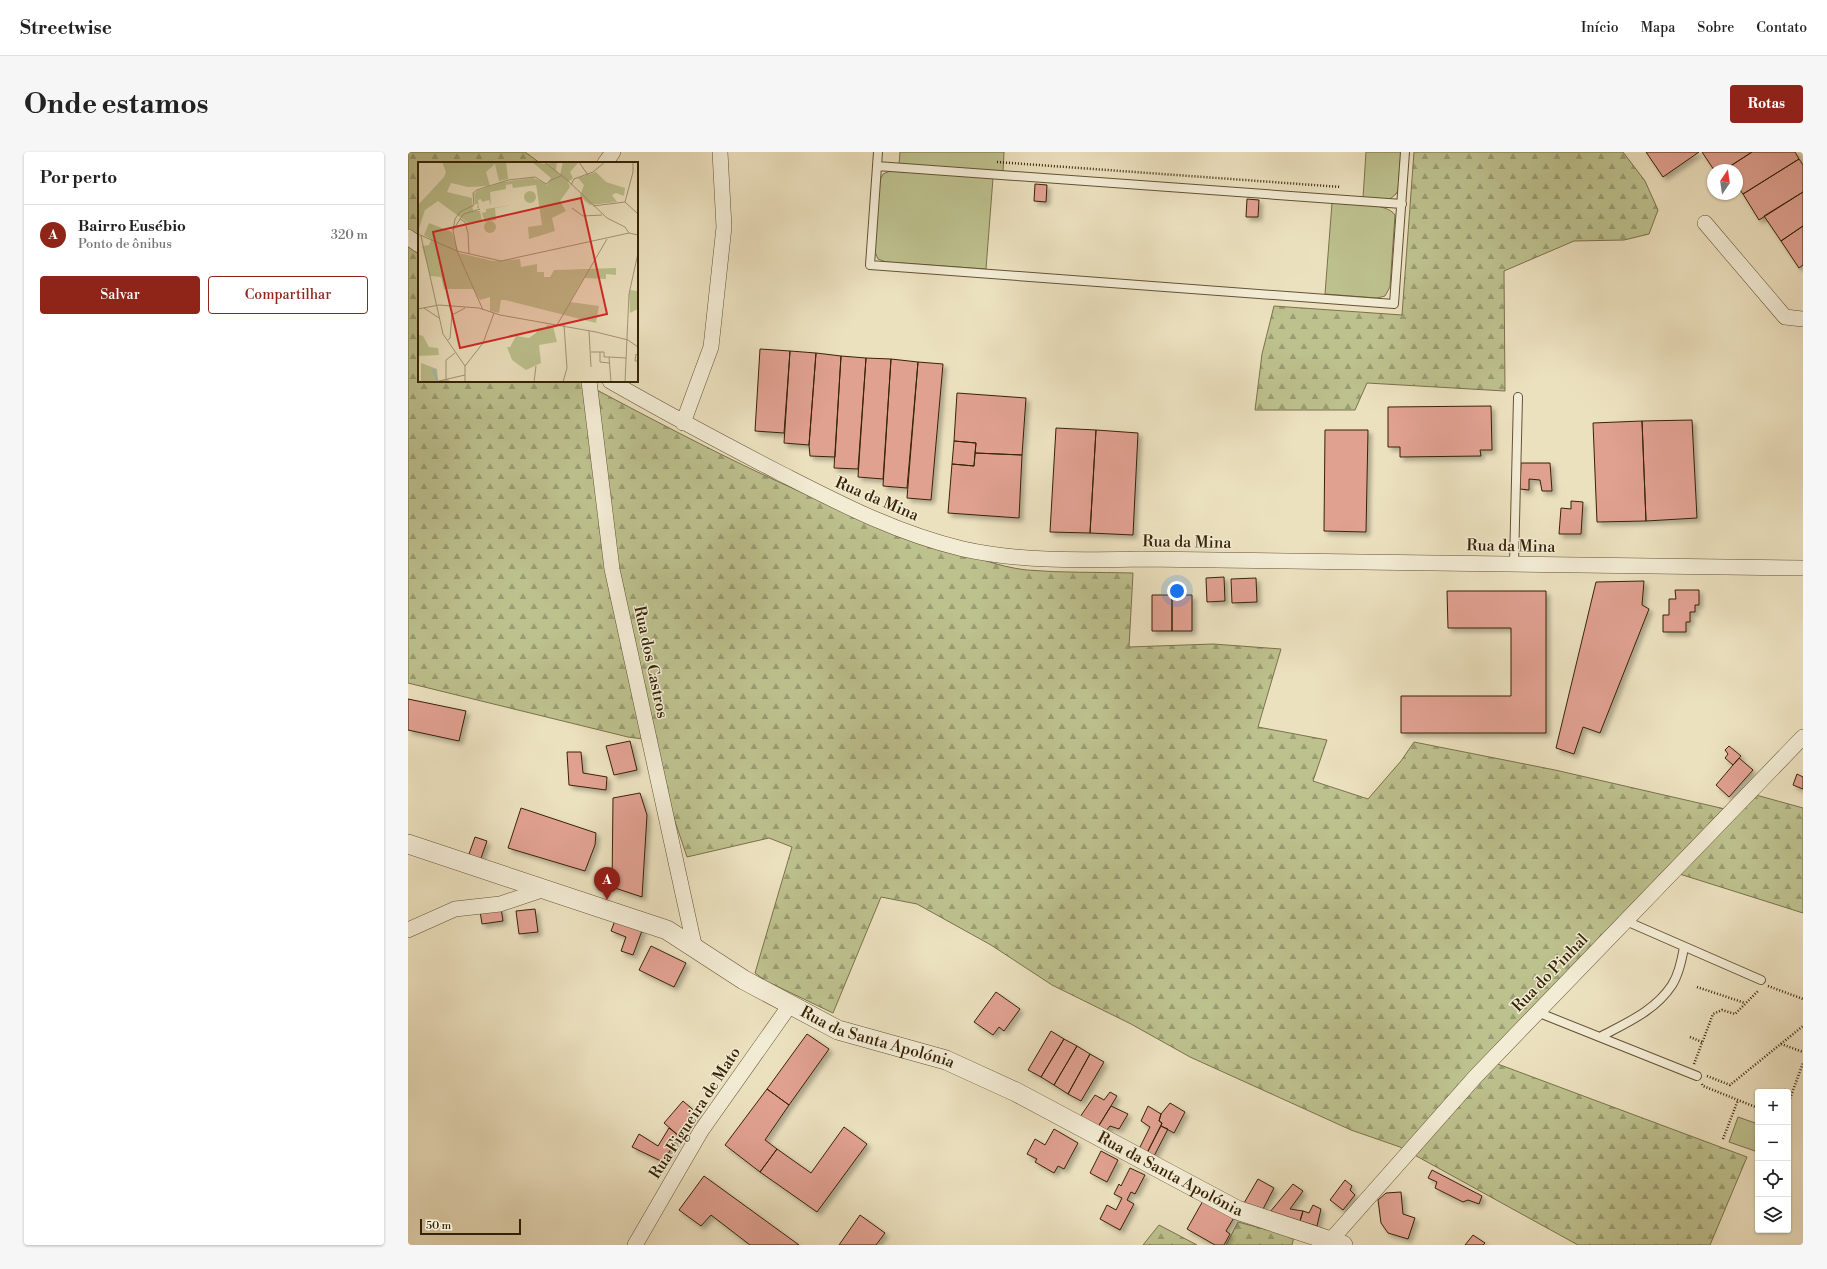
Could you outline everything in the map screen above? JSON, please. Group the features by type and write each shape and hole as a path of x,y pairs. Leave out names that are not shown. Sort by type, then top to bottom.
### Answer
{"street":[{"path":"600,162 604,152"},
{"path":"606,162 613,152"},
{"path":"683,423 711,347 724,227 720,152"},
{"path":"1705,223 1785,317 1803,319"},
{"path":"408,237 418,244"},
{"name":"Rua dos Castros","path":"589,382 612,569 695,949"},
{"name":"Rua da Mina","path":"612,382 683,423 882,524 929,540 964,549 1009,557 1076,560 1143,559 1803,568"},
{"name":"Rua do Pinhal","path":"1336,1243 1476,1076 1803,737"},
{"name":"Rua da Santa Apolónia","path":"408,844 667,930 744,980 838,1030 946,1060 1016,1092 1237,1210 1336,1243"},
{"path":"408,930 455,909 500,904 545,889"},
{"name":"Rua Figueira de Mato","path":"635,1245 701,1131 790,1005"}],"lane":[{"path":"878,152 870,265 1394,304 1406,152"},
{"path":"877,166 1402,204"},
{"path":"1514,564 1518,397"},
{"path":"1626,921 1761,980"},
{"path":"1600,1037 1640,1016 1659,1001 1673,984 1680,965 1684,947"},
{"path":"1537,1012 1693,1074"}],"path":[{"path":"997,162 1341,186"},
{"path":"1693,1074 1702,1042 1713,1014 1722,1010 1735,1014 1764,984 1803,998"},
{"path":"1697,987 1745,1003"},
{"path":"1693,1074 1705,1075 1730,1085 1803,1026"},
{"path":"1690,1036 1702,1042"},
{"path":"1781,1044 1803,1052"},
{"path":"1791,1096 1803,1063"},
{"path":"1693,1074 1704,1086 1755,1107"},
{"path":"1723,1139 1738,1100"}],"green space":[{"path":"408,152 525,152 539,162 418,162 418,382 587,382 595,389 764,475 850,513 894,530 983,560 1027,570 1053,572 1133,573 1129,647 1213,644 1281,649 1258,727 1327,740 1313,781 1368,799 1401,761 1414,742 1555,770 1725,809 1756,795 1803,808 1803,913 1670,871 1495,1063 1747,1157 1710,1245 1578,1245 1400,1147 1351,1130 1190,1057 1131,1024 1052,985 991,945 917,904 881,897 833,1013 766,981 755,973 792,847 769,838 687,857 657,768 651,740 628,737 408,683"},
{"path":"900,152 1004,152 1003,172 899,164"},
{"path":"1366,152 1401,152 1398,190 1390,199 1363,198"},
{"path":"1414,152 1623,152 1645,181 1658,210 1649,234 1624,240 1574,241 1504,271 1505,391 1367,383 1355,410 1255,410 1262,354 1274,306 1402,315"},
{"path":"890,171 993,178 986,269 886,262 878,259 874,250 879,182 883,174"},
{"path":"1332,203 1375,206 1391,211 1395,215 1390,287 1385,296 1377,298 1325,294"},
{"path":"1738,1117 1755,1123 1755,1151 1729,1142"},
{"path":"1238,1222 1294,1237 1292,1245 1226,1245"},
{"path":"1159,1225 1197,1245 1143,1245"}],"building":[{"path":"1646,152 1699,152 1663,177"},
{"path":"1702,152 1752,152 1733,164 1710,164"},
{"path":"1752,152 1795,152 1799,159 1743,194 1743,164 1734,164"},
{"path":"1799,159 1803,165 1803,192 1759,220 1743,194"},
{"path":"1035,184 1047,185 1046,202 1034,201"},
{"path":"1803,192 1803,226 1781,241 1764,216"},
{"path":"1247,199 1259,200 1258,217 1246,217"},
{"path":"1803,226 1803,265 1799,268 1781,241"},
{"path":"760,349 790,351 784,433 755,431"},
{"path":"790,351 816,353 809,445 784,443"},
{"path":"816,353 841,356 835,457 810,456 809,445"},
{"path":"841,356 866,358 858,469 834,468"},
{"path":"866,358 891,359 883,479 858,477"},
{"path":"891,359 918,362 907,488 883,486"},
{"path":"918,362 943,364 931,500 907,498"},
{"path":"957,393 1026,398 1022,455 975,453 976,443 954,441"},
{"path":"1491,406 1492,450 1480,450 1481,456 1400,457 1400,447 1388,447 1388,407"},
{"path":"1692,420 1697,518 1646,521 1642,421"},
{"path":"1642,421 1646,521 1597,522 1593,423"},
{"path":"1056,428 1096,430 1090,533 1050,532"},
{"path":"1096,430 1138,433 1133,535 1090,533"},
{"path":"1325,430 1368,430 1366,532 1324,531"},
{"path":"954,441 976,443 974,466 952,464"},
{"path":"975,453 1022,455 1019,518 948,513 952,464 974,466"},
{"path":"1521,463 1550,463 1552,491 1542,491 1540,480 1529,479 1529,490 1520,489"},
{"path":"1571,501 1583,502 1581,534 1559,534 1561,508 1571,509"},
{"path":"1224,577 1225,601 1207,602 1206,578"},
{"path":"1256,578 1257,602 1232,603 1231,579"},
{"path":"1644,581 1642,605 1649,609 1600,733 1583,727 1574,754 1556,748 1596,582"},
{"path":"1675,590 1699,590 1699,605 1695,605 1695,612 1690,612 1690,622 1686,622 1686,632 1663,632 1663,615 1669,615 1669,599 1676,599"},
{"path":"1447,591 1546,591 1546,733 1401,733 1401,696 1511,696 1511,628 1448,628"},
{"path":"1152,595 1172,595 1172,631 1152,631"},
{"path":"1172,595 1192,595 1192,631 1172,631"},
{"path":"408,699 466,711 459,741 408,730"},
{"path":"630,741 637,770 614,775 606,746"},
{"path":"1729,746 1741,756 1733,765 1725,758 1728,754 1725,750"},
{"path":"567,752 581,752 583,773 607,777 606,790 569,785"},
{"path":"1739,758 1753,770 1729,797 1716,785"},
{"path":"1797,774 1803,777 1803,789 1793,785"},
{"path":"640,793 647,815 642,897 612,887 613,798"},
{"path":"521,808 596,833 595,845 585,871 508,848"},
{"path":"475,837 487,841 480,861 468,857"},
{"path":"501,908 503,921 482,924 480,911"},
{"path":"535,909 538,932 519,934 516,911"},
{"path":"616,918 643,928 633,955 621,951 626,937 611,931"},
{"path":"651,946 686,963 674,987 639,970"},
{"path":"996,992 1020,1009 1004,1031 999,1027 993,1035 974,1022"},
{"path":"1051,1031 1064,1039 1041,1077 1028,1070"},
{"path":"807,1034 829,1049 789,1105 767,1089"},
{"path":"1064,1039 1077,1046 1054,1085 1041,1077"},
{"path":"1077,1046 1090,1054 1068,1094 1054,1085"},
{"path":"1090,1054 1104,1062 1081,1101 1068,1094"},
{"path":"767,1089 789,1105 765,1140 777,1149 760,1172 725,1145"},
{"path":"1110,1092 1117,1096 1098,1127 1080,1117 1095,1095 1104,1100"},
{"path":"683,1101 698,1114 679,1136 664,1123"},
{"path":"1170,1103 1185,1112 1174,1133 1161,1126 1162,1123 1159,1121 1161,1114"},
{"path":"1111,1106 1128,1114 1119,1129 1110,1126 1106,1131 1098,1127"},
{"path":"1148,1106 1161,1114 1159,1121 1162,1123 1147,1153 1139,1149 1150,1127 1141,1121"},
{"path":"1161,1126 1168,1129 1154,1156 1147,1153"},
{"path":"844,1127 867,1144 817,1212 760,1172 777,1149 811,1173"},
{"path":"669,1128 679,1136 663,1162 632,1147 639,1134 658,1146"},
{"path":"1054,1129 1078,1143 1064,1169 1058,1166 1054,1173 1035,1162 1037,1159 1027,1154 1035,1139 1045,1145"},
{"path":"1101,1151 1118,1160 1107,1182 1090,1173"},
{"path":"1130,1168 1145,1175 1135,1194 1131,1192 1127,1200 1134,1204 1120,1230 1100,1219 1107,1205 1116,1210 1122,1198 1114,1194 1119,1184 1121,1186"},
{"path":"1432,1170 1482,1196 1479,1204 1468,1200 1463,1202 1435,1188 1437,1182 1428,1178"},
{"path":"704,1176 799,1245 750,1245 711,1215 701,1226 679,1210"},
{"path":"1258,1179 1274,1188 1262,1211 1244,1203"},
{"path":"1345,1180 1352,1186 1350,1190 1355,1195 1343,1210 1330,1200"},
{"path":"1293,1184 1303,1191 1290,1209 1303,1211 1300,1221 1270,1212"},
{"path":"1401,1192 1403,1214 1415,1218 1408,1239 1388,1233 1381,1223 1378,1200 1386,1193"},
{"path":"1204,1199 1235,1216 1226,1231 1230,1234 1224,1245 1215,1245 1187,1229"},
{"path":"1313,1205 1321,1209 1317,1226 1300,1221 1303,1211 1309,1213"},
{"path":"860,1215 885,1233 876,1245 839,1245"},
{"path":"1473,1235 1485,1243 1483,1245 1465,1245"}],"place":[{"name":"Bairro Eusébio","path":"607,900"}]}
